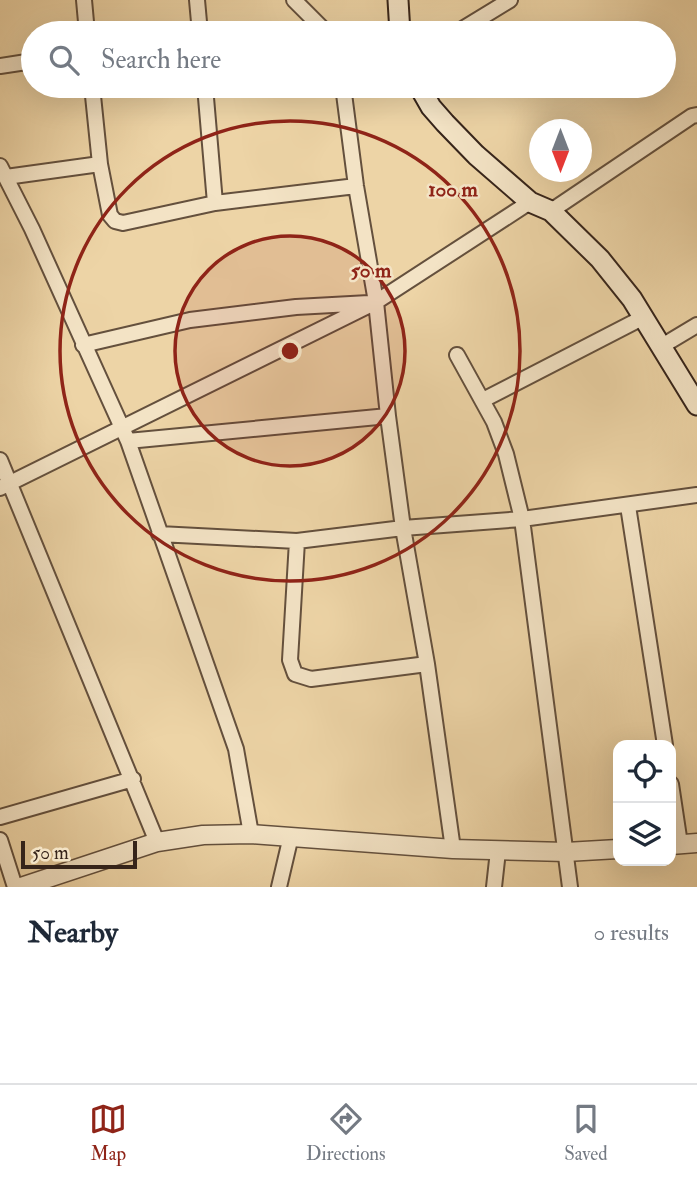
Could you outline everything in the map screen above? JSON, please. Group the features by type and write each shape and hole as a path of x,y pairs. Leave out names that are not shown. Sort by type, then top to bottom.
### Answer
{"main road":[{"path":"398,0 399,21"},
{"path":"426,98 444,123 530,202 551,211 600,259 644,317 697,405"}],"street":[{"path":"84,0 86,21"},
{"path":"197,0 199,21"},
{"path":"294,0 315,21"},
{"path":"476,21 510,0"},
{"path":"0,66 21,63"},
{"path":"93,98 100,164 110,215 116,221 123,223 215,203 356,186"},
{"path":"206,98 215,203"},
{"path":"345,98 376,302 403,528 427,664 453,849"},
{"path":"551,211 697,115"},
{"path":"100,164 3,171 33,229 125,435 236,749 251,834"},
{"path":"5,486 125,435 376,302 530,202"},
{"path":"83,345 190,320 296,307 376,302"},
{"path":"483,400 644,317"},
{"path":"662,346 697,325"},
{"path":"457,355 483,400 506,454 522,519 570,887"},
{"path":"125,435 388,416"},
{"path":"0,460 5,486 133,779 157,842"},
{"path":"159,534 298,541 403,528 522,519 697,495"},
{"path":"628,506 664,740"},
{"path":"298,541 290,660 295,674 311,678 427,664"},
{"path":"0,817 133,779"},
{"path":"675,803 683,844"},
{"path":"21,887 157,842 180,837 251,834 498,851 613,849"},
{"path":"279,887 291,836"},
{"path":"0,840 15,887"},
{"path":"494,887 498,851"}]}
